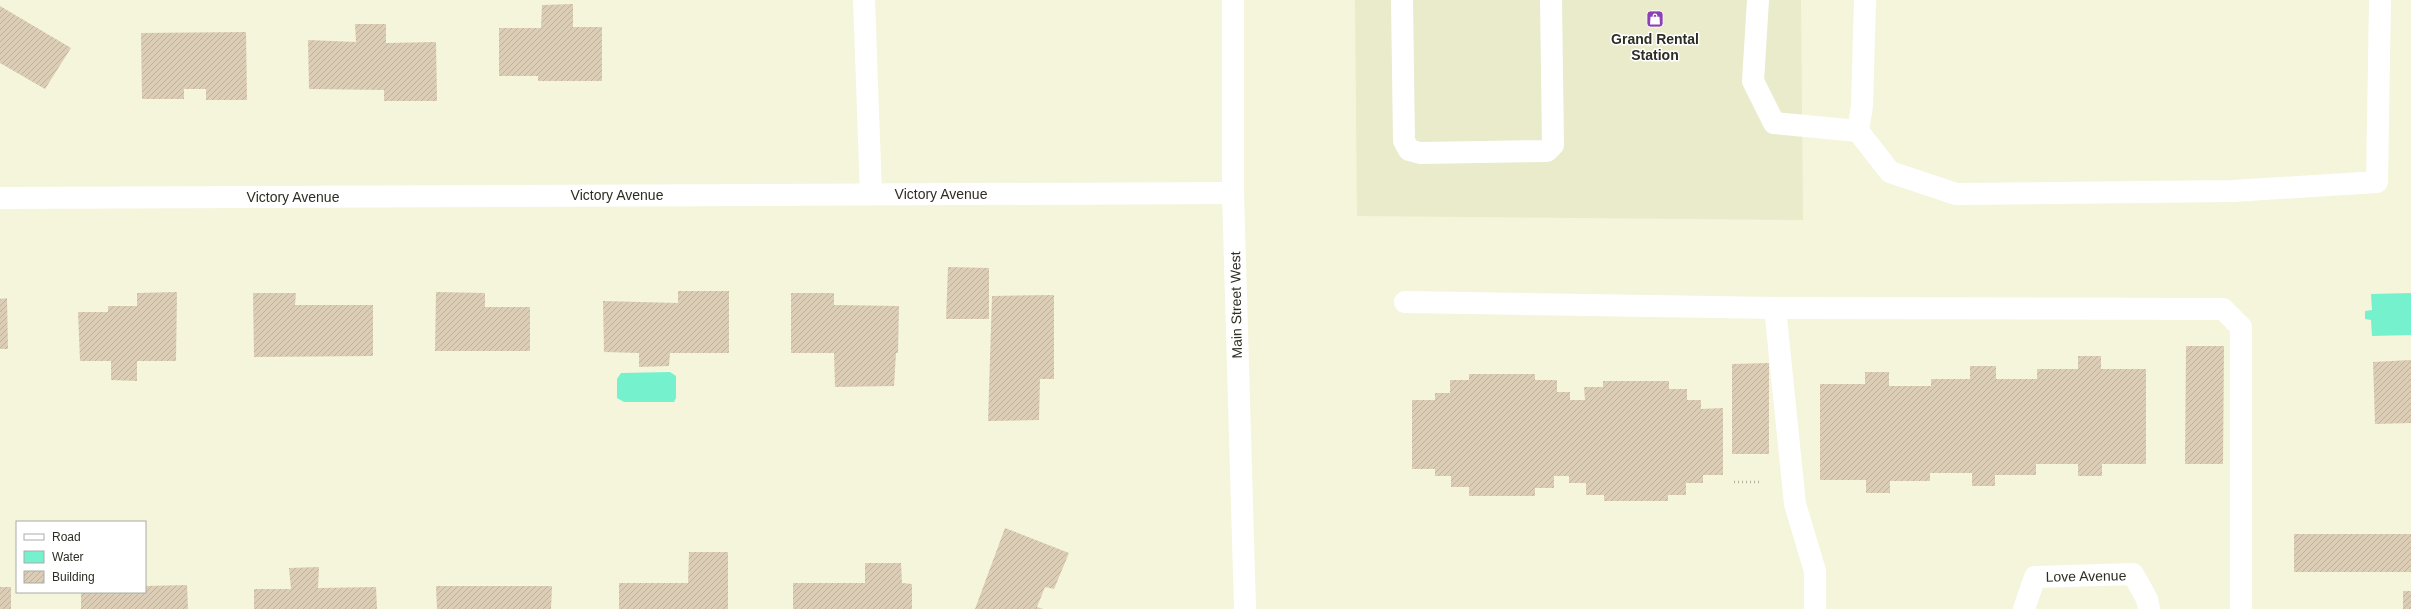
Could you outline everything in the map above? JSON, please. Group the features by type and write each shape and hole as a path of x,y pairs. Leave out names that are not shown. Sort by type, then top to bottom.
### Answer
{"street":[{"path":"864,0 871,194"},
{"name":"Main Street West","path":"1233,0 1233,192 1245,609"},
{"path":"1402,0 1404,141 1409,150 1420,153 1547,151 1553,145 1551,0"},
{"path":"1758,0 1754,82 1774,123 1858,131 1890,172 1956,194 2233,191 2378,182 2380,0"},
{"path":"1858,131 1862,106 1865,0"},
{"name":"Victory Avenue","path":"0,198 1233,192"},
{"path":"1404,302 1775,308 2223,309 2240,328 2240,609"},
{"path":"1775,308 1795,504 1815,571 1815,609"},
{"name":"Love Avenue","path":"2024,609 2035,577 2133,574 2147,599 2149,609"}],"shaded area":[{"path":"1355,0 1801,0 1803,220 1357,216"}],"water":[{"path":"2411,293 2411,335 2372,336 2371,320 2365,319 2365,311 2372,310 2371,294"},
{"path":"670,372 676,376 676,398 674,402 624,402 617,398 617,379 621,373"}],"building":[{"path":"573,4 573,27 602,27 602,81 538,81 538,76 499,76 499,28 541,28 542,5"},
{"path":"0,6 71,48 45,89 0,63"},
{"path":"355,24 386,24 386,43 436,42 437,101 384,101 384,90 309,89 308,40 356,42"},
{"path":"246,32 247,100 206,100 206,89 184,89 184,99 142,99 141,33"},
{"path":"948,267 989,268 989,319 946,319"},
{"path":"678,291 729,291 729,353 670,353 669,366 639,367 639,353 604,352 603,301 678,303"},
{"path":"177,292 176,361 137,361 137,381 111,380 111,361 80,361 78,312 108,312 108,306 137,306 137,293"},
{"path":"436,292 485,293 485,307 530,307 530,351 435,351"},
{"path":"253,293 296,293 295,305 373,305 373,356 254,357"},
{"path":"791,293 834,293 834,305 899,306 898,353 896,353 894,386 835,387 834,353 791,353"},
{"path":"1054,295 1054,379 1040,379 1039,420 988,421 992,296"},
{"path":"7,298 8,349 0,349 0,299"},
{"path":"2186,346 2224,346 2223,464 2185,464"},
{"path":"2078,356 2101,356 2101,369 2146,369 2146,464 2102,464 2102,476 2078,476 2078,464 2036,464 2036,475 1995,475 1995,486 1972,486 1972,473 1930,473 1930,481 1890,481 1890,493 1866,493 1866,480 1820,480 1820,384 1865,384 1865,372 1889,372 1889,386 1931,386 1931,379 1970,379 1970,366 1996,366 1996,379 2037,379 2037,369 2078,369"},
{"path":"2411,360 2411,423 2375,424 2373,362"},
{"path":"1769,363 1769,454 1732,454 1732,364"},
{"path":"1469,374 1535,374 1535,380 1557,380 1557,392 1570,392 1570,400 1585,400 1584,387 1603,387 1603,381 1669,381 1669,389 1687,389 1687,400 1701,400 1701,409 1723,408 1723,475 1703,475 1703,483 1686,483 1686,495 1668,495 1668,501 1604,501 1604,495 1586,495 1586,483 1569,483 1569,476 1554,476 1554,488 1535,488 1535,496 1469,496 1469,487 1451,487 1451,476 1435,476 1435,469 1412,469 1412,400 1435,400 1435,393 1450,393 1450,380 1469,380"},
{"path":"1005,528 1069,553 1054,589 1045,587 1037,607 1043,609 975,609"},
{"path":"2294,534 2411,534 2411,572 2294,572"},
{"path":"689,552 728,552 728,609 619,609 619,583 688,583"},
{"path":"865,563 901,563 902,583 912,584 912,609 793,609 793,583 865,583"},
{"path":"319,567 318,588 376,587 377,609 254,609 254,589 291,589 289,568"},
{"path":"187,585 188,609 81,609 81,593 146,593 146,586"},
{"path":"436,586 552,586 551,609 437,609"},
{"path":"0,587 11,587 11,609 0,609"},
{"path":"2403,591 2411,591 2411,609 2403,609"}],"place":[{"name":"Grand Rental Station","path":"1655,19"}]}
